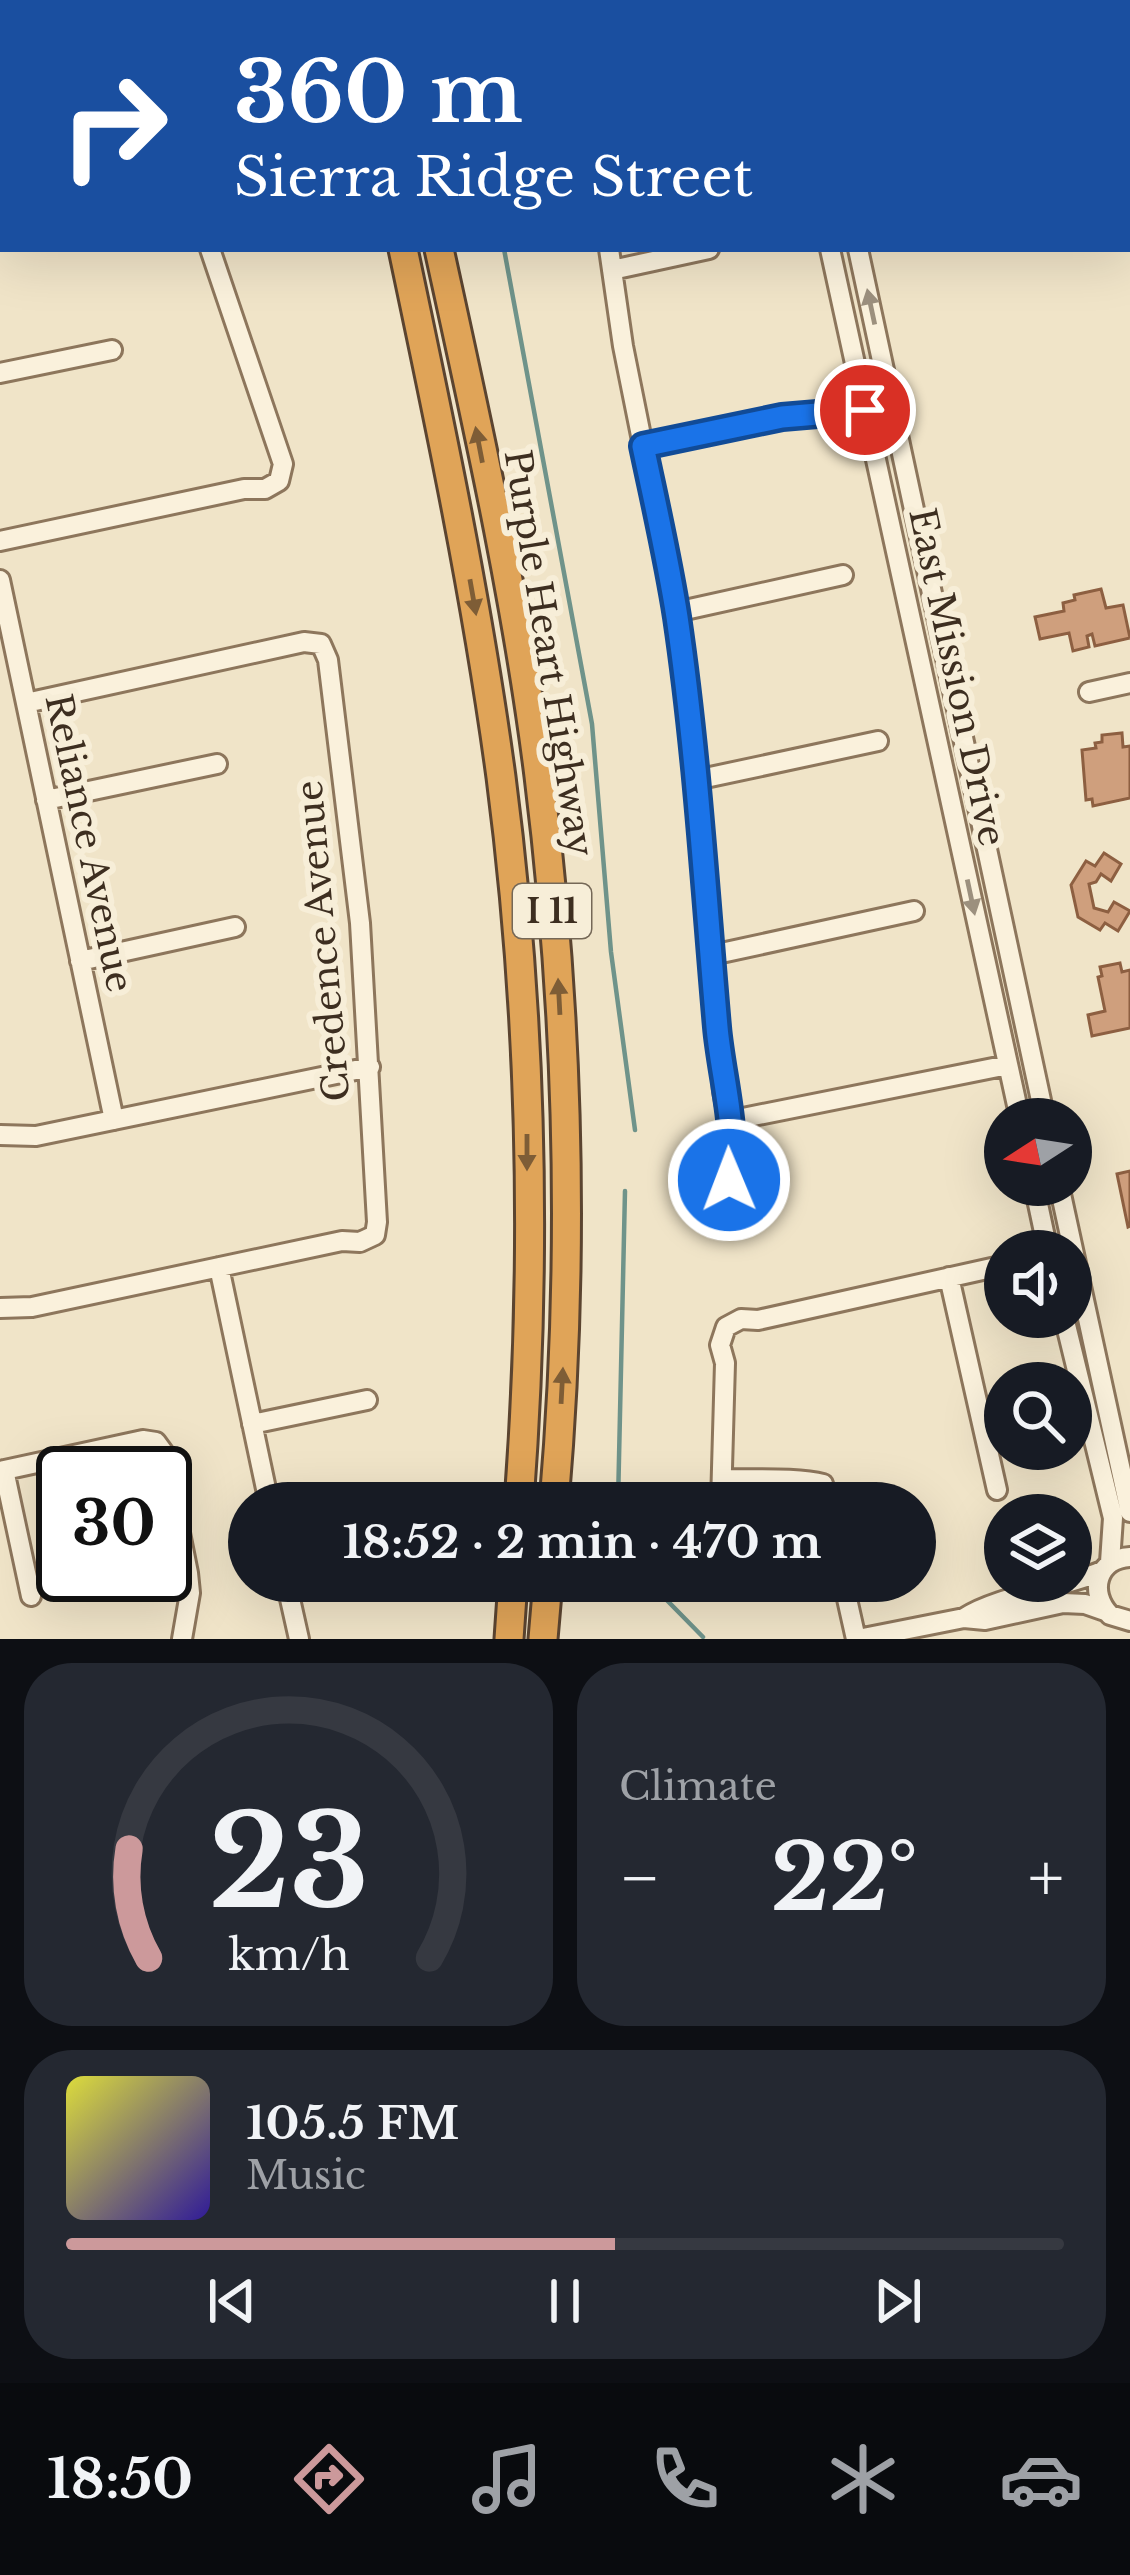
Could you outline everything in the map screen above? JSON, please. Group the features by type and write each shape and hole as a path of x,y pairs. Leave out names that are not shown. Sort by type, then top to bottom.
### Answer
{"highway":[{"path":"394,252 435,400"},
{"name":"Purple Heart Highway","path":"404,252 478,625 501,781 527,1121 528,1287 520,1482"},
{"name":"Purple Heart Highway","path":"440,252 518,638 539,776 556,952 566,1120 566,1308 555,1482"},
{"path":"456,252 456,327"},
{"path":"509,1635 512,1602"},
{"path":"543,1639 546,1602"}],"street":[{"path":"0,541 265,489 279,481 283,464 211,252"},
{"path":"610,252 676,612 734,1160 729,1180"},
{"path":"613,270 695,252"},
{"name":"East Mission Drive","path":"831,252 1015,1098"},
{"name":"East Mission Drive","path":"859,252 1041,1098"},
{"path":"0,373 112,350"},
{"path":"643,446 782,417 879,412 887,428 913,544 929,577"},
{"path":"676,612 843,575"},
{"name":"Reliance Avenue","path":"0,580 114,1120"},
{"name":"Credence Avenue","path":"26,703 304,642 321,644 328,660 351,834 377,1222 374,1234 360,1242 342,1241 219,1267"},
{"path":"1089,692 1130,683"},
{"path":"696,780 878,741"},
{"path":"46,800 217,764"},
{"path":"712,955 914,911"},
{"path":"80,961 235,927"},
{"path":"728,1121 1008,1065"},
{"path":"0,1135 36,1136 370,1067"},
{"path":"0,1308 32,1307 219,1267 264,1482"},
{"path":"777,1482 722,1479 725,1363 720,1345 726,1327 741,1319 758,1320 984,1269"},
{"path":"949,1277 997,1490"},
{"path":"1092,1328 1124,1450 1130,1512"},
{"path":"1069,1338 1114,1528 1114,1563 1097,1594 1129,1639"},
{"path":"252,1424 367,1400"},
{"path":"31,1595 2,1470 143,1440 156,1442 164,1453 188,1573 190,1593 182,1639"},
{"path":"964,1618 982,1606 1058,1588 1114,1563"},
{"path":"291,1602 298,1639"},
{"path":"848,1602 857,1639 964,1618 985,1621 1070,1602 1117,1617"},
{"path":"964,1618 969,1639"}],"building":[{"path":"1101,589 1106,608 1123,605 1130,638 1095,646 1092,634 1087,636 1089,647 1073,651 1069,633 1040,639 1035,617 1064,611 1063,603 1075,600 1074,595"},
{"path":"1122,733 1123,747 1130,746 1130,798 1093,806 1092,799 1086,800 1082,750 1096,748 1102,735"},
{"path":"1104,853 1121,864 1111,881 1101,874 1089,884 1094,908 1108,912 1114,902 1130,911 1118,931 1105,923 1100,930 1078,917 1071,885 1086,861 1095,866"},
{"path":"1120,963 1122,972 1130,970 1130,1028 1092,1036 1088,1015 1105,1011 1100,967"},
{"path":"1130,1171 1130,1226 1128,1227 1117,1174"}],"waterway":[{"path":"505,252 592,724 611,952 635,1130"},
{"path":"618,1482 625,1191"},
{"path":"669,1602 703,1637"}],"route":[{"path":"729,1180 734,1160 720,1061 701,822 677,620 643,446 782,417 865,410"}]}
